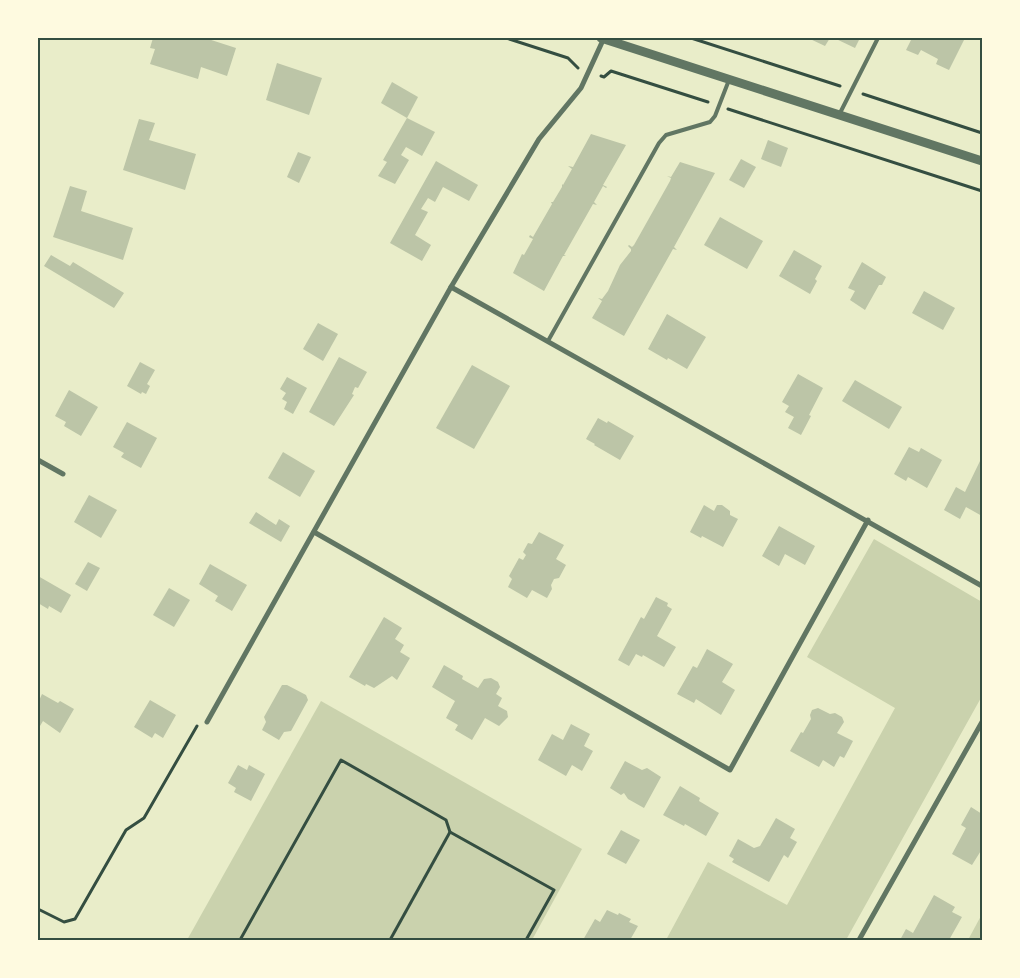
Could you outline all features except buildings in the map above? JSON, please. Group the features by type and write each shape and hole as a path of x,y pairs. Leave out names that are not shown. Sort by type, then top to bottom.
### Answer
{"street":[{"path":"207,722 451,287 539,139 582,88 602,38 982,161"},
{"path":"451,287 868,520 982,586"},
{"path":"38,460 63,474"},
{"path":"314,532 730,770 868,520"},
{"path":"859,940 982,722"}],"lane":[{"path":"839,115 878,38"},
{"path":"548,341 659,143 666,134 710,122 719,106 729,80"}],"path":[{"path":"506,38 568,58 578,68"},
{"path":"691,38 982,133"},
{"path":"601,76 604,77 611,71 982,190"},
{"path":"38,909 64,922 76,919 126,830 144,818 196,726 207,722"},
{"path":"240,940 340,760 446,820 450,832 554,890 526,940"},
{"path":"390,940 450,832"}],"green space":[{"path":"874,539 982,602 982,696 846,940 666,940 708,862 787,905 895,708 807,657"},
{"path":"321,701 582,849 532,940 187,940"},
{"path":"982,914 982,940 968,940"}]}
